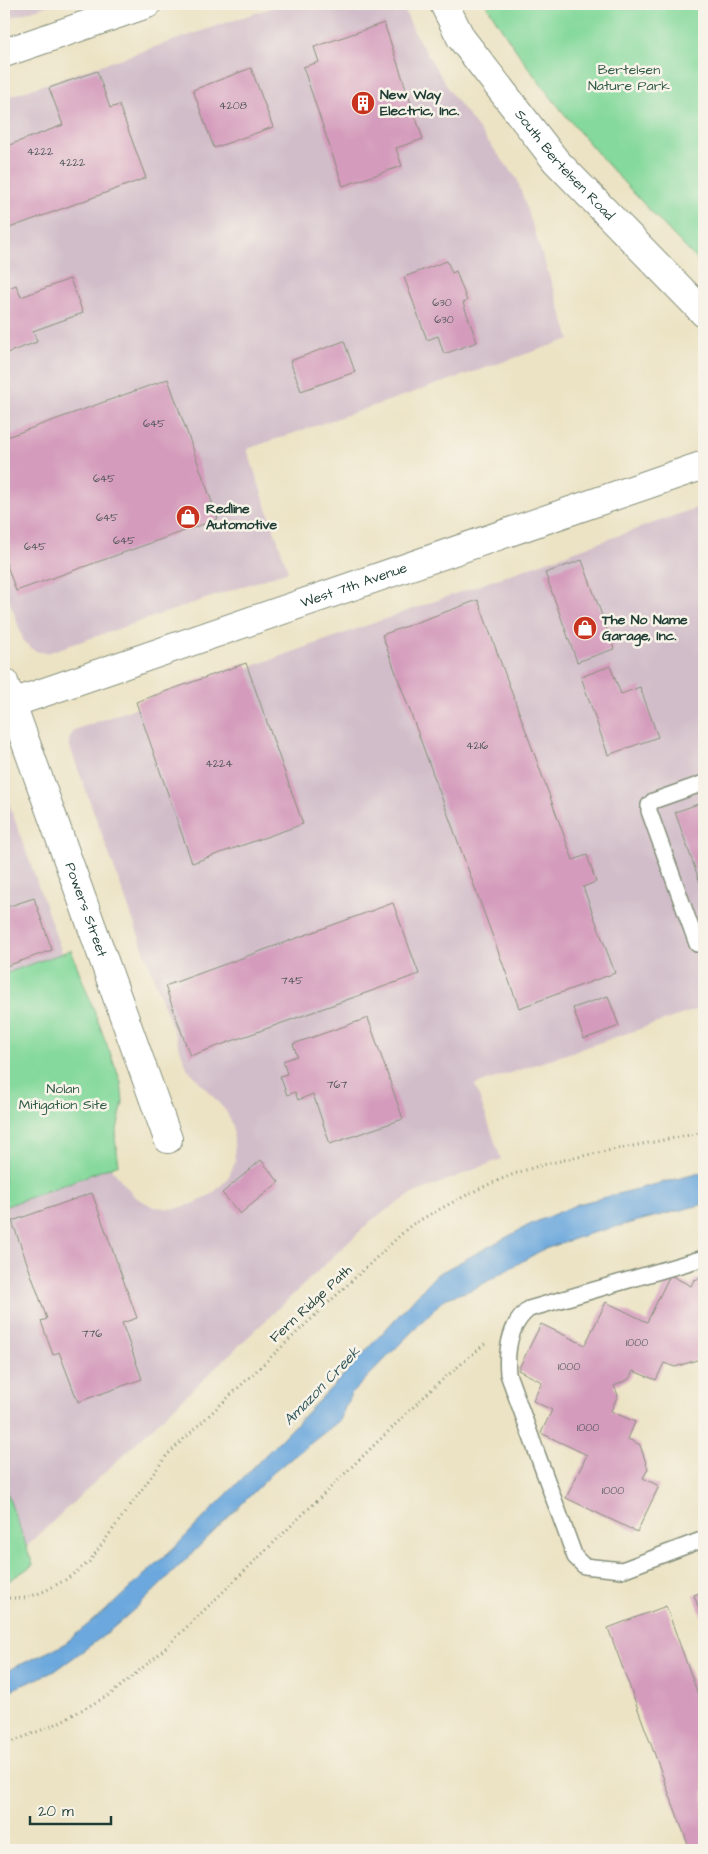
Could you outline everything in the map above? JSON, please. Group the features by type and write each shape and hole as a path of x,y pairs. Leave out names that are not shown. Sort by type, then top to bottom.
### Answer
{"street":[{"path":"4,53 147,4"},
{"name":"South Bertelsen Road","path":"444,4 461,38 556,161 704,314"},
{"name":"West 7th Avenue","path":"6,697 704,465"},
{"name":"Powers Street","path":"6,697 168,1139"}],"lane":[{"path":"697,944 649,811 650,805 654,801 704,783"},
{"path":"704,1258 536,1305 519,1317 513,1329 507,1361 508,1374 575,1557 584,1566 622,1570 704,1539"}],"path":[{"name":"Fern Ridge Path","path":"4,1598 26,1598 45,1591 67,1579 89,1562 167,1455 411,1225 460,1198 499,1181 542,1166 704,1132"},
{"path":"4,1745 54,1726 111,1694 132,1677 158,1655 434,1387 488,1342 513,1329"}],"shaded area":[{"path":"4,4 52,4 4,20"},
{"path":"282,4 402,4 415,34 453,96 517,179 570,339 247,449 288,571 47,653 35,651 24,642 4,585 4,98"},
{"path":"704,505 704,1007 475,1085 501,1159 412,1194 373,1219 26,1547 4,1485 4,1207 110,1167 135,1197 154,1207 175,1209 196,1203 213,1193 227,1180 235,1162 233,1126 226,1111 187,1068 70,747 69,739 74,730"},
{"path":"4,789 62,953 4,974"}],"green space":[{"name":"Bertelsen Nature Park","path":"486,4 704,4 704,267 645,205 560,109 509,40"},
{"name":"Nolan Mitigation Site","path":"71,950 121,1082 123,1102 115,1139 119,1164 4,1207 4,974"},
{"path":"4,1485 33,1565 4,1584"}],"water":[{"path":"704,1172 704,1204 588,1234 542,1250 474,1289 444,1299 351,1394 339,1421 274,1472 145,1600 106,1634 55,1671 4,1693 4,1672 63,1645 114,1603 180,1542 335,1384 436,1275 531,1224 578,1204"}],"building":[{"name":"New Way Electric, Inc.","path":"384,23 423,139 396,148 402,166 343,186 303,67 319,62 314,47"},
{"path":"251,68 273,127 214,148 193,90"},
{"path":"97,71 110,108 119,105 146,178 4,230 4,147 63,125 49,88"},
{"path":"447,261 452,273 456,271 467,301 463,303 477,342 444,354 438,336 427,340 404,277"},
{"path":"70,279 83,313 33,331 37,342 4,354 4,290 16,285 21,297"},
{"path":"344,341 355,372 301,391 290,361"},
{"path":"168,379 218,519 16,591 4,557 4,438"},
{"name":"The No Name Garage, Inc.","path":"582,560 614,649 577,662 545,573"},
{"path":"478,600 573,860 587,855 596,882 583,887 615,973 519,1008 382,635"},
{"path":"246,663 303,824 192,863 136,702"},
{"path":"610,666 621,694 640,687 658,737 608,755 581,677"},
{"path":"704,802 704,894 675,812"},
{"path":"34,898 52,950 4,967 4,908"},
{"path":"393,903 419,974 190,1056 165,986"},
{"path":"608,996 619,1026 584,1039 573,1008"},
{"path":"368,1018 403,1119 330,1144 313,1094 298,1100 295,1092 287,1095 280,1076 287,1074 283,1061 297,1056 293,1044"},
{"path":"261,1160 279,1182 240,1214 222,1193"},
{"path":"92,1193 137,1318 122,1323 142,1379 78,1402 59,1352 53,1355 41,1321 47,1319 12,1221"},
{"path":"670,1275 691,1286 694,1280 704,1277 704,1351 700,1359 675,1367 664,1363 656,1380 633,1371 629,1379 614,1386 618,1395 611,1411 635,1422 628,1439 640,1445 648,1469 643,1478 659,1486 637,1532 566,1498 587,1455 541,1433 552,1410 533,1401 542,1382 518,1370 541,1324 585,1345 606,1302 647,1322"},
{"path":"704,1591 704,1623 694,1595"},
{"path":"666,1606 704,1711 704,1850 690,1850 608,1628"}],"place":[{"name":"New Way Electric, Inc.","path":"363,103"},
{"name":"Redline Automotive","path":"188,517"},
{"name":"The No Name Garage, Inc.","path":"585,628"}],"water label":[{"name":"Amazon Creek","path":"322,1386"}]}
